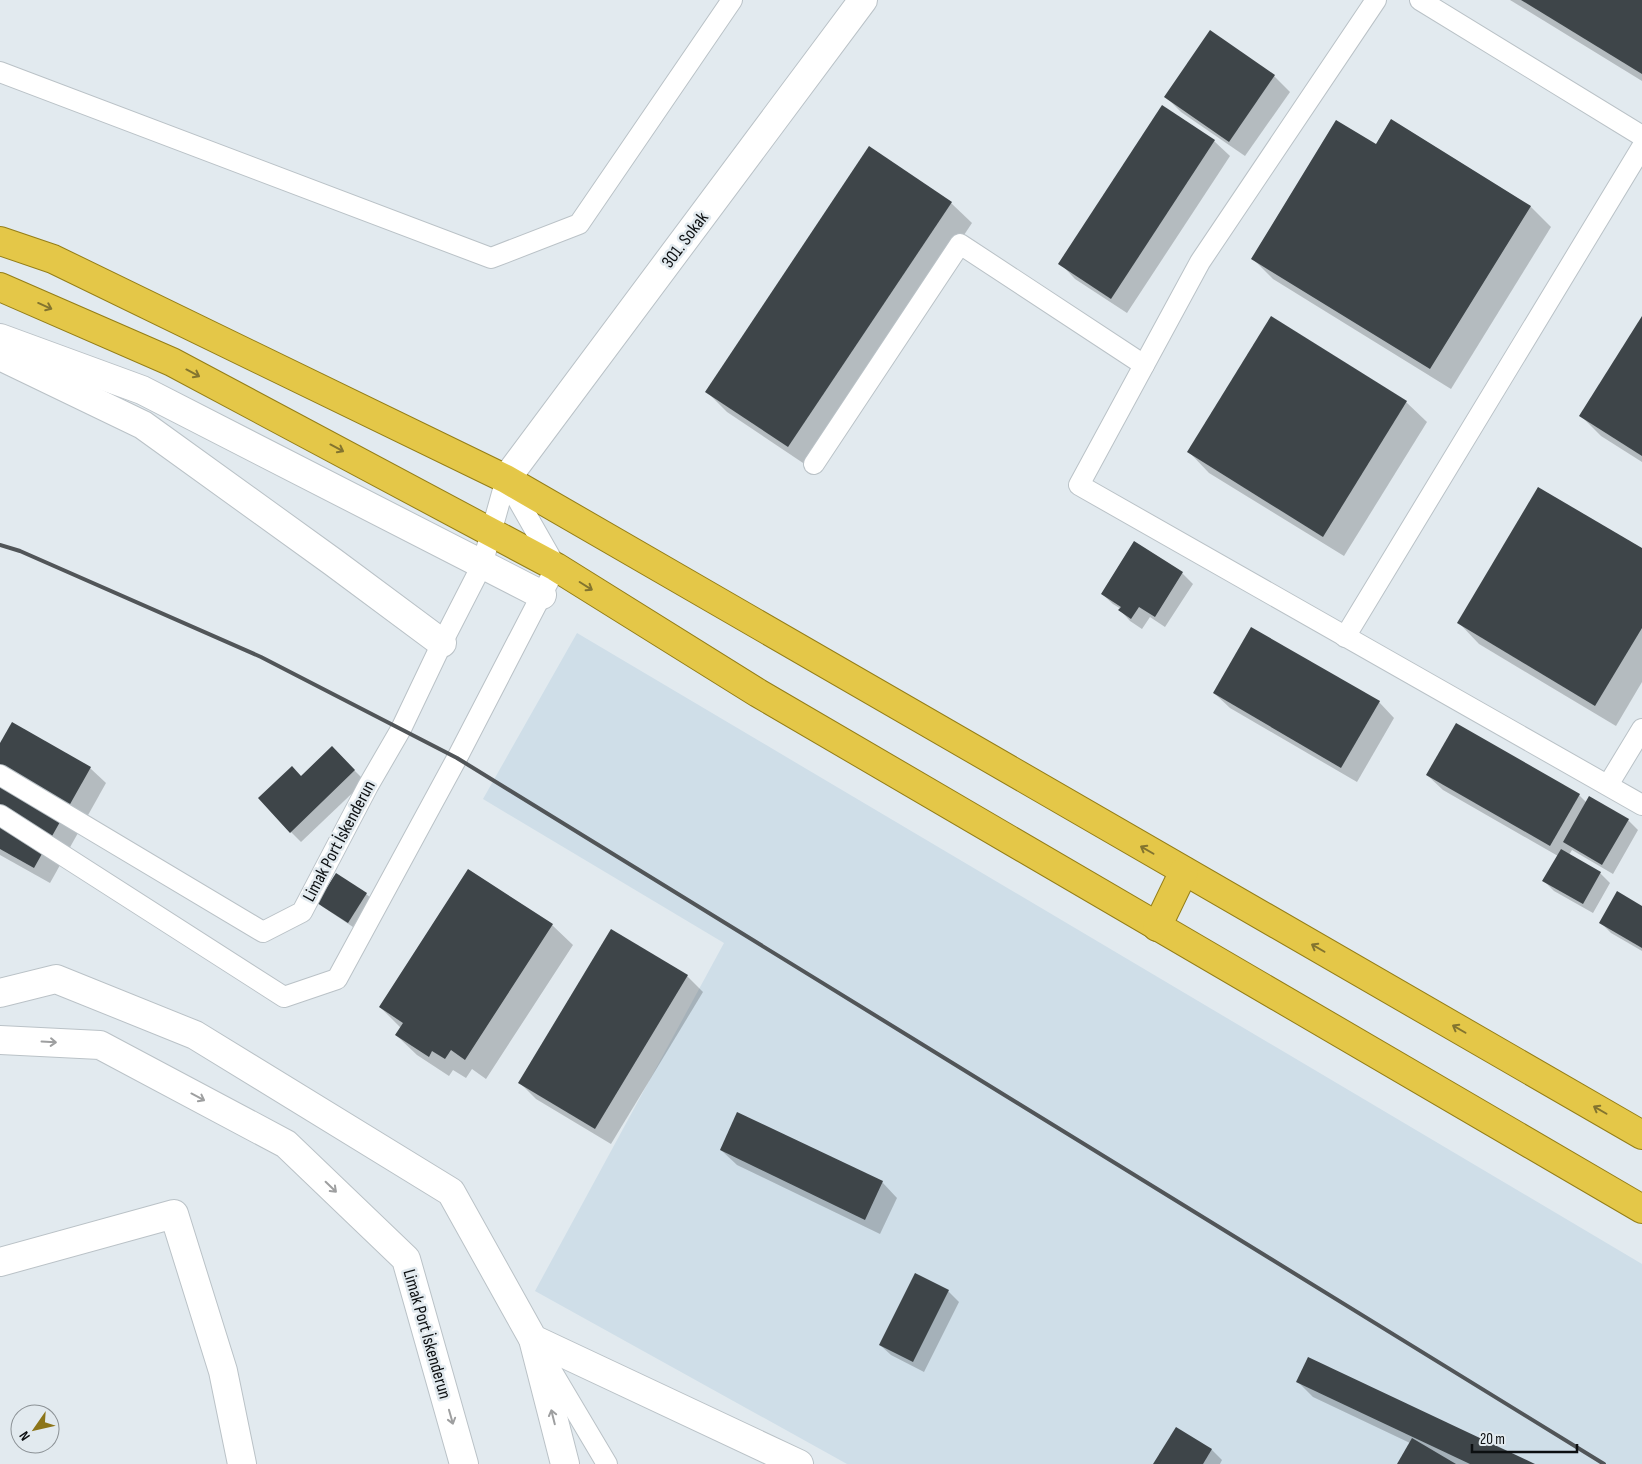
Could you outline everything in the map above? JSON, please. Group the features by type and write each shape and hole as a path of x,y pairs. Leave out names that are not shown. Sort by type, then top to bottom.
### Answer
{"highway":[{"path":"0,241 53,258 506,479 1642,1135"},
{"path":"0,286 172,362 556,567 758,692 1642,1209"},
{"path":"1157,927 1184,871"}],"street":[{"name":"301. Sokak","path":"506,479 863,0"},
{"path":"0,338 142,390 542,595"},
{"path":"0,356 143,425 442,642"},
{"path":"0,993 56,979 195,1035 451,1192 533,1339 565,1464"},
{"name":"Limak Port İskenderun","path":"0,1040 100,1045 286,1144 406,1258 464,1464"},
{"path":"0,1262 174,1214 223,1370 242,1464"},
{"path":"533,1339 799,1464"}],"lane":[{"path":"0,72 491,258 579,224 732,0"},
{"path":"1376,0 1200,262 1079,484 1642,805"},
{"path":"1420,0 1642,136"},
{"path":"1345,637 1642,147"},
{"path":"814,464 960,244 1144,365"},
{"path":"0,815 284,997 337,978 458,758 556,567 506,479"},
{"name":"Limak Port İskenderun","path":"0,775 263,932 302,912 400,729 482,565 506,479"},
{"path":"1608,785 1642,729"},
{"path":"533,1339 607,1464"}],"shaded area":[{"path":"577,633 1642,1264 1642,1464 847,1464 535,1291 724,943 483,799"}],"building":[{"path":"1521,0 1642,0 1642,74"},
{"path":"1210,30 1275,75 1229,142 1164,97"},
{"path":"1162,105 1215,140 1111,299 1058,264"},
{"path":"1391,119 1531,206 1430,369 1251,259 1336,120 1376,144"},
{"path":"869,146 952,202 788,447 705,392"},
{"path":"1271,316 1407,401 1323,537 1187,452"},
{"path":"1642,316 1642,456 1579,416"},
{"path":"1538,487 1642,548 1642,628 1595,706 1457,623"},
{"path":"1134,541 1183,572 1155,617 1139,607 1131,619 1118,610 1121,607 1101,594"},
{"path":"1251,627 1380,701 1341,768 1213,693"},
{"path":"12,722 91,767 34,868 0,849 0,743"},
{"path":"1456,723 1580,794 1550,846 1426,775"},
{"path":"332,746 355,770 290,833 258,798 292,766 301,776"},
{"path":"1589,796 1629,819 1602,865 1563,842"},
{"path":"1561,849 1601,872 1583,904 1542,881"},
{"path":"468,869 553,924 465,1060 451,1050 445,1059 432,1051 429,1057 395,1035 403,1023 379,1007"},
{"path":"336,873 367,893 348,923 317,903"},
{"path":"1617,891 1642,906 1642,948 1599,923"},
{"path":"611,929 688,975 595,1129 518,1083"},
{"path":"737,1112 883,1181 865,1220 720,1150"},
{"path":"915,1273 949,1290 913,1362 879,1345"},
{"path":"1308,1357 1535,1464 1470,1464 1296,1382"},
{"path":"1176,1427 1212,1449 1203,1464 1153,1464"},
{"path":"1412,1438 1456,1464 1397,1464"}],"railway":[{"path":"0,545 20,551 261,657 457,758 1604,1464"}]}
